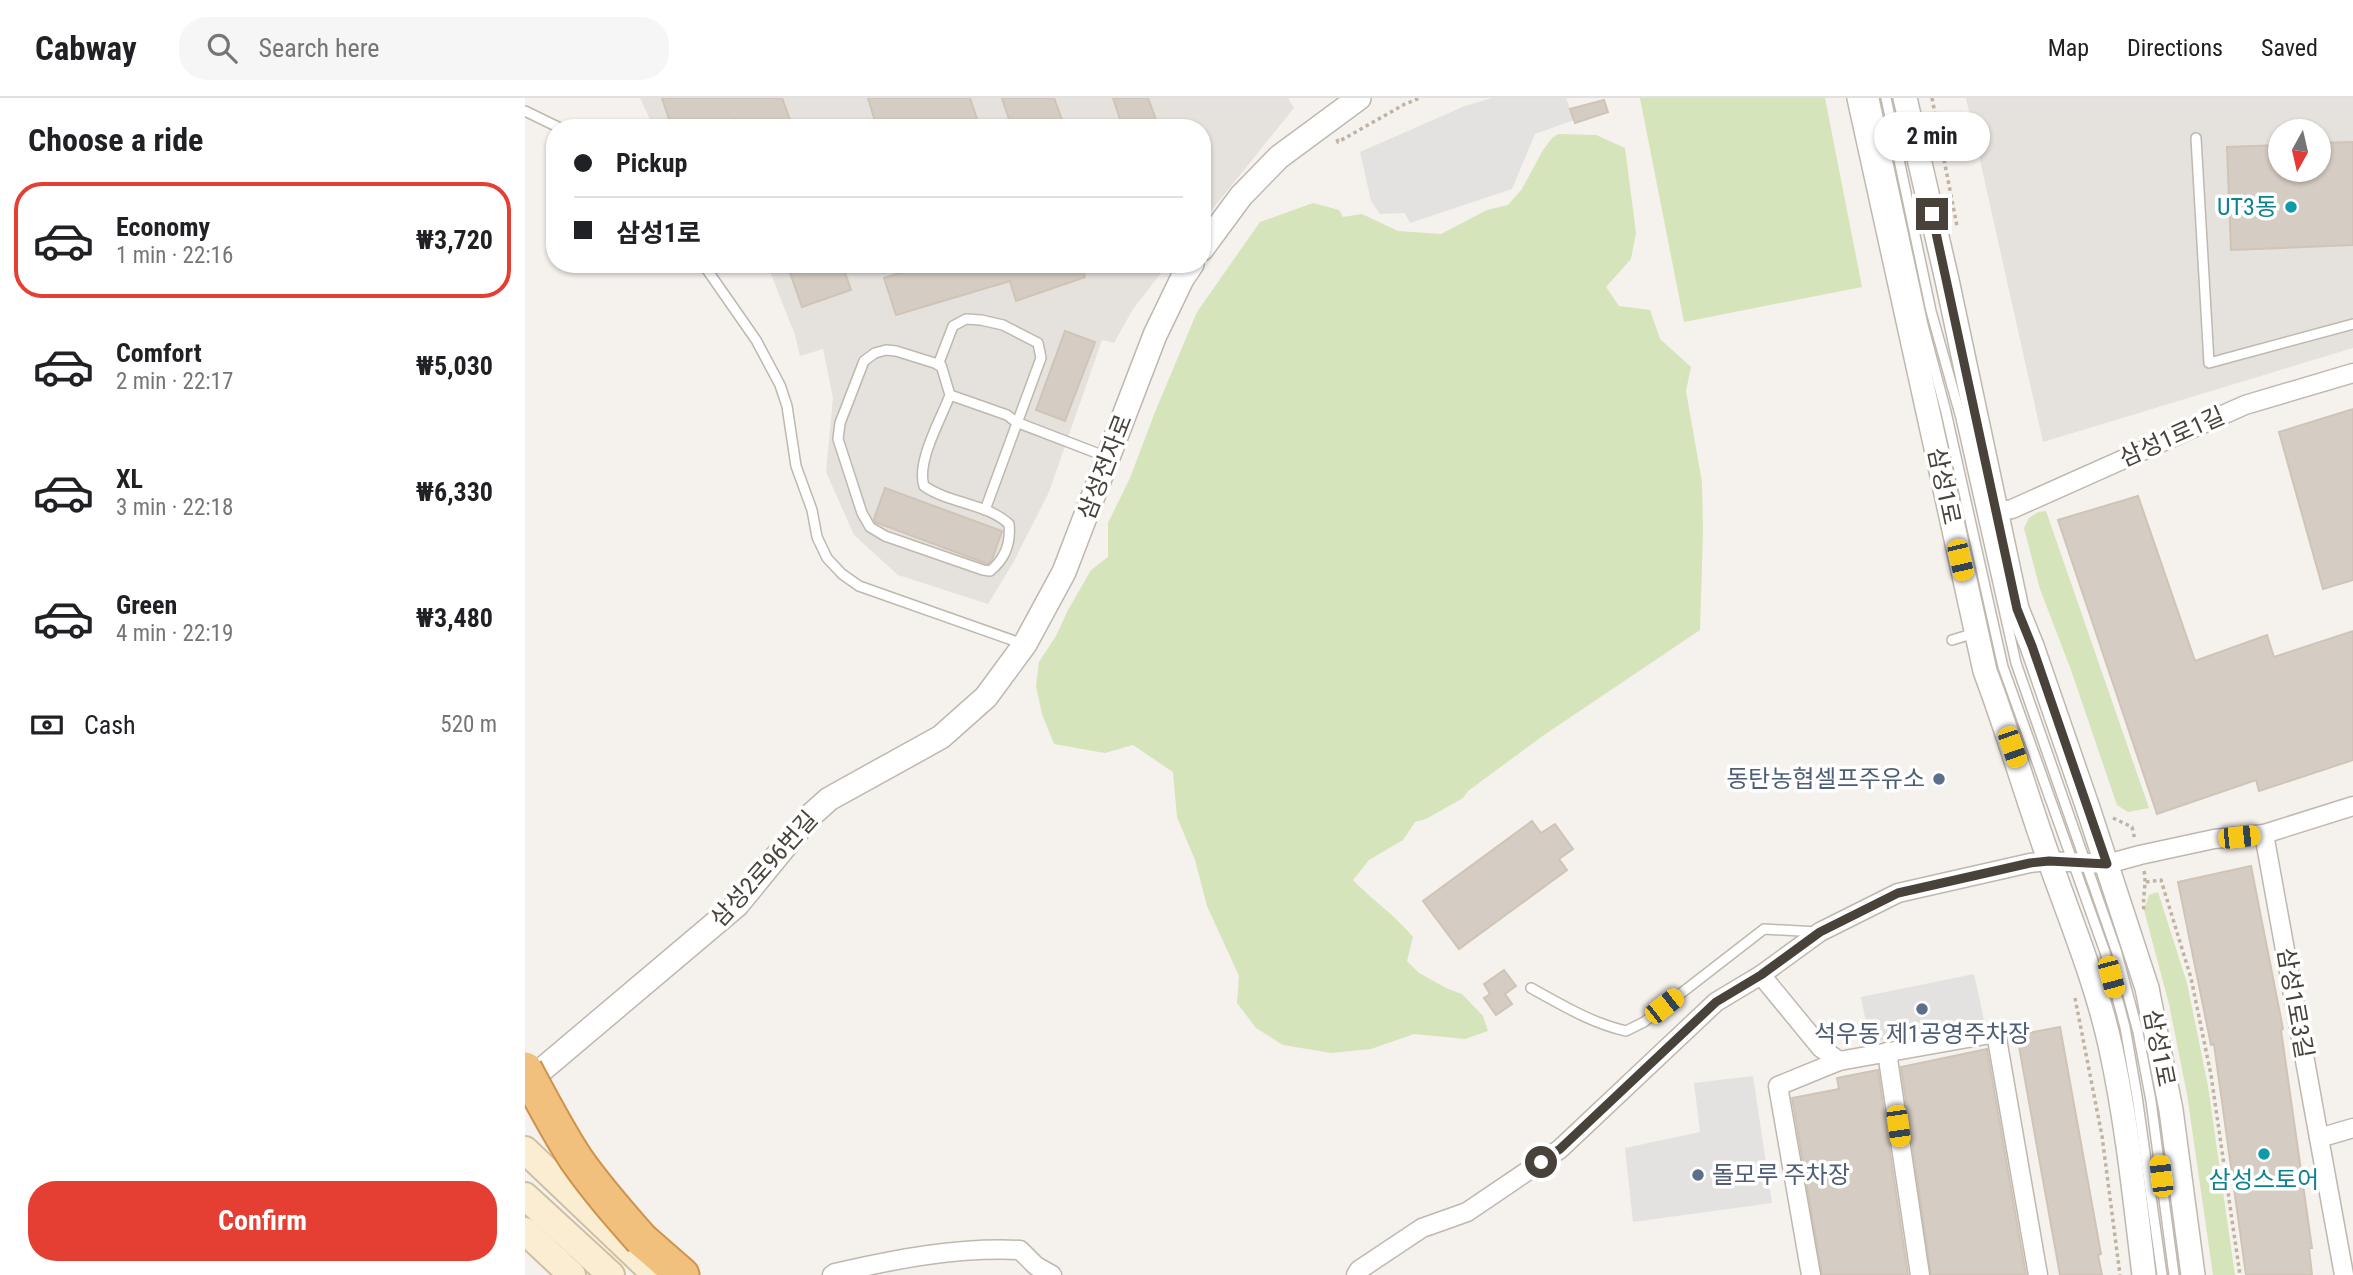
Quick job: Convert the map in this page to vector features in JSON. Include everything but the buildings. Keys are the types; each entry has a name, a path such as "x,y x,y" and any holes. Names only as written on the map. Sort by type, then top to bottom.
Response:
{"highway":[{"path":"525,1069 576,1159 608,1202 642,1240 682,1275"}],"main road":[{"path":"525,1150 656,1275"},
{"path":"525,1196 611,1275"},
{"path":"525,1231 564,1268"},
{"path":"525,1244 564,1268"}],"street":[{"name":"삼성1로","path":"1859,98 1985,671 2049,861 2080,942 2111,1050 2144,1275"},
{"name":"삼성1로","path":"1905,98 2017,609 2032,646 2089,863 2147,988 2171,1110 2193,1275"},
{"path":"1211,237 1241,196 1279,157 1356,99"},
{"name":"삼성전자로","path":"1008,666 1025,644 1064,572 1155,335 1186,273"},
{"name":"삼성1로1길","path":"1996,512 2013,509 2245,405 2353,373"},
{"name":"삼성2로96번길","path":"525,1084 727,914 809,817 829,799 941,737 986,697 1008,666"},
{"path":"1356,1275 1359,1270 1422,1228 1467,1212 1560,1149 1716,1002 1761,975 1820,932 1898,893 2030,863 2089,863 2214,839 2265,834 2353,806"},
{"name":"삼성1로3길","path":"2265,834 2344,1275"},
{"path":"1761,975 1821,1048 1839,1061"},
{"path":"1811,1275 1778,1086 1839,1061 1996,1033 2038,1275"},
{"path":"1887,1052 1920,1275"},
{"path":"2319,1138 2353,1128"},
{"path":"832,1275 899,1259 983,1248 1020,1250 1036,1266 1052,1275"}],"lane":[{"path":"1874,98 1923,326 1947,412 2003,667 2089,863 2105,952 2125,1027 2162,1275"},
{"path":"1886,98 1931,311 1961,418 2016,663 2089,863 2139,1032 2174,1275"},
{"path":"525,111 546,121"},
{"path":"2196,138 2209,363 2353,324"},
{"path":"709,273 756,340 780,385 787,406 796,466 812,510 817,537 827,558 842,574 859,586 1025,644"},
{"path":"938,365 953,326 966,319 1003,325 1038,343 1041,358 985,510"},
{"path":"886,350 938,365 941,365 950,395 925,459 921,476 923,486 934,493 999,515 1009,524 1007,550 990,571 885,536 870,527 862,513 838,439 839,423 864,361 875,353 886,350"},
{"path":"950,395 1109,457"},
{"path":"1952,640 1976,633"},
{"path":"1531,988 1583,1017 1603,1026 1626,1031 1644,1022 1764,929 1820,932"}],"path":[{"path":"1402,98 1405,104"},
{"path":"1338,142 1420,98"},
{"path":"2146,882 2161,880 2191,978 2211,1075 2240,1275"},
{"path":"2073,991 2082,1024 2102,1136 2120,1275"}],"shaded area":[{"path":"640,98 1288,98 1294,108 1211,211 1211,119 650,119"},
{"path":"1492,98 1566,98 1574,120 1535,134 1512,189 1410,223 1405,213 1380,214 1371,201 1360,152 1465,106"},
{"path":"1966,98 2353,98 2353,348 2043,442"},
{"path":"771,273 1161,273 1133,309 1114,343 1102,340 1049,492 1013,563 988,604 898,575 854,535 826,472 833,398 823,349 800,356 795,335"},
{"name":"석우동 제1공영주차장","path":"1974,974 1984,1020 1870,1043 1861,997"},
{"name":"돌모루 주차장","path":"1753,1076 1772,1203 1633,1222 1625,1148 1700,1132 1694,1083"}],"green space":[{"path":"1640,98 1825,98 1862,287 1684,322"},
{"path":"1558,134 1596,135 1625,148 1636,233 1631,259 1606,287 1619,306 1650,310 1660,339 1691,367 1686,391 1702,482 1700,630 1544,735 1468,791 1463,798 1426,819 1415,822 1403,840 1369,860 1353,880 1413,937 1407,961 1419,973 1462,994 1483,1016 1488,1031 1465,1039 1414,1034 1371,1049 1331,1053 1283,1045 1256,1028 1237,1003 1239,976 1207,906 1195,860 1177,817 1173,772 1133,745 1105,753 1054,744 1042,714 1036,686 1039,662 1091,570 1108,557 1108,523 1130,478 1197,312 1260,222 1313,203 1339,210 1343,217 1362,214 1398,231 1441,234 1487,210 1508,205 1522,189 1543,150"},
{"path":"2046,511 2149,808 2128,812 2117,805 2040,589 2024,528 2029,518 2038,512"},
{"path":"2158,892 2187,983 2208,1086 2235,1275 2213,1275 2187,1094 2169,1004 2144,910 2149,895"}],"place":[{"name":"UT3동","path":"2291,207"},
{"name":"동탄농협셀프주유소","path":"1939,779"},
{"name":"석우동 제1공영주차장","path":"1922,1009"},
{"name":"삼성스토어","path":"2264,1154"},
{"name":"돌모루 주차장","path":"1698,1175"}],"route":[{"path":"1541,1162 1560,1149 1716,1002 1761,975 1820,932 1898,893 2030,863 2049,861 2107,864 2017,609 1932,214"}]}
